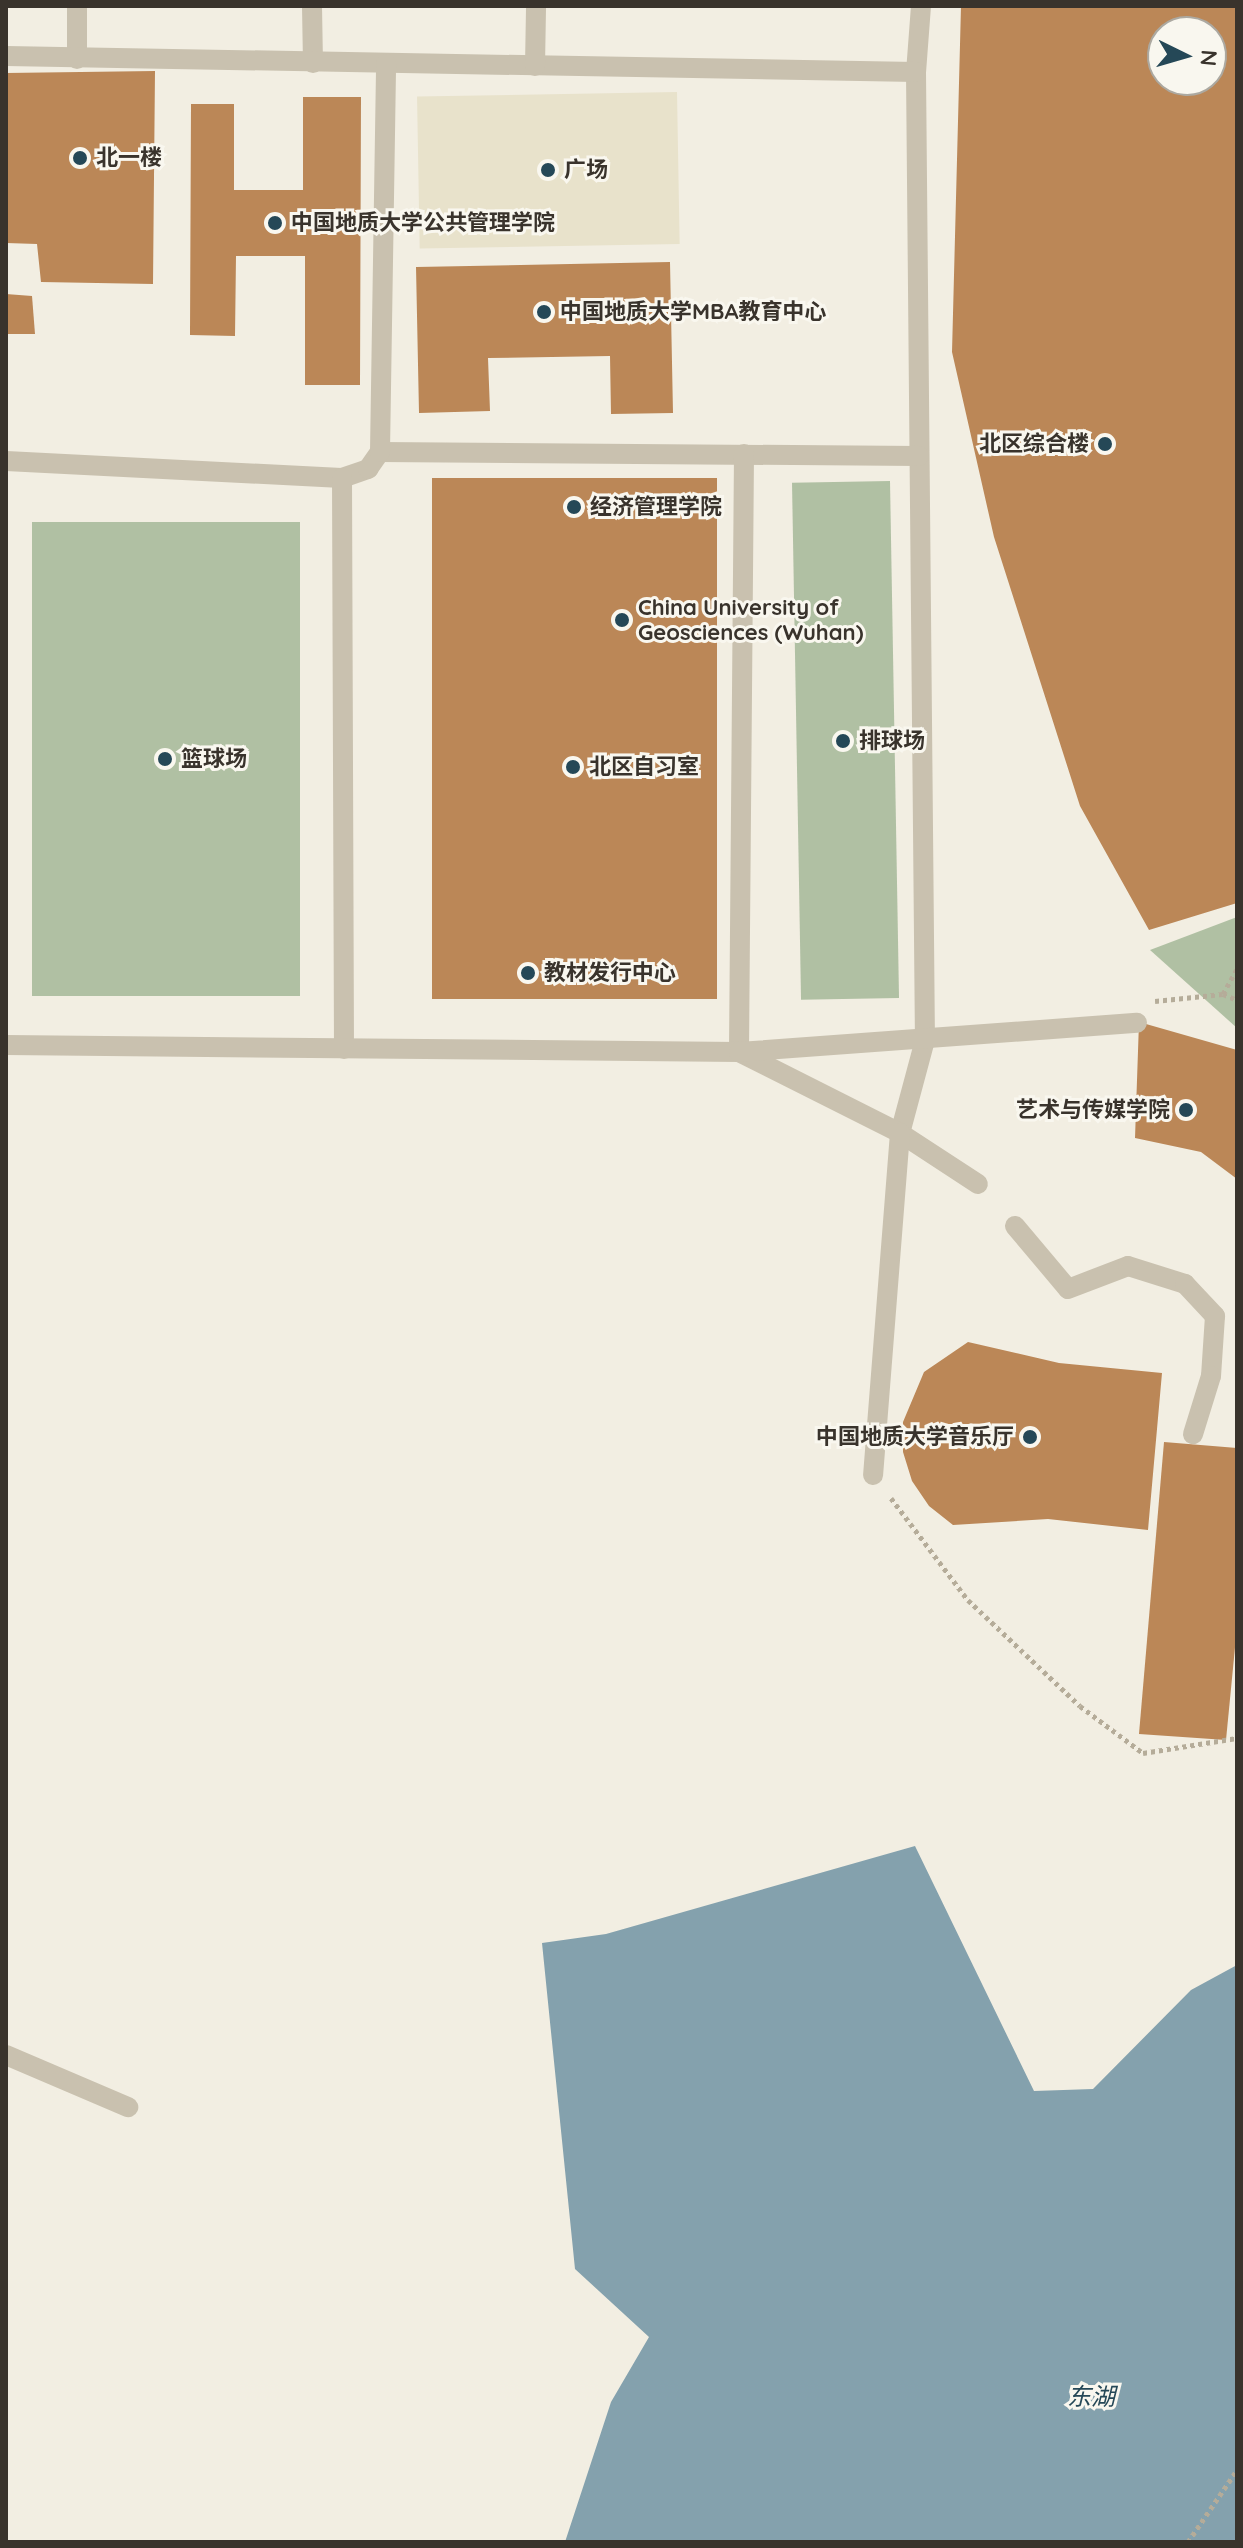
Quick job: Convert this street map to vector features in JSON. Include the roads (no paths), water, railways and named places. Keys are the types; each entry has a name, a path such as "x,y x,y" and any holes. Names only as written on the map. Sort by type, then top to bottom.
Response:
{"street":[{"path":"77,6 77,59"},
{"path":"312,6 313,63"},
{"path":"535,66 536,6"},
{"path":"873,1475 900,1133 925,1040 916,72 921,6"},
{"path":"6,56 916,72"},
{"path":"6,461 342,478 368,469 380,452 386,64"},
{"path":"380,452 919,456"},
{"path":"739,1052 744,454"},
{"path":"342,478 344,1049"},
{"path":"6,1045 739,1052 1137,1023"},
{"path":"739,1052 900,1133 978,1184"},
{"path":"1015,1226 1068,1289 1128,1266 1185,1284 1215,1316 1211,1376 1193,1434"},
{"path":"6,2055 128,2107"}],"water":[{"name":"东湖","path":"915,1846 1034,2091 1093,2089 1191,1990 1237,1965 1237,2542 565,2542 611,2402 649,2337 575,2269 542,1943 606,1934"}],"place":[{"name":"北一楼","path":"80,158"},
{"name":"广场","path":"548,170"},
{"name":"中国地质大学公共管理学院","path":"275,223"},
{"name":"中国地质大学MBA教育中心","path":"544,312"},
{"name":"北区综合楼","path":"1105,444"},
{"name":"经济管理学院","path":"574,507"},
{"name":"China University of Geosciences (Wuhan)","path":"622,620"},
{"name":"排球场","path":"843,741"},
{"name":"篮球场","path":"165,759"},
{"name":"北区自习室","path":"573,767"},
{"name":"教材发行中心","path":"528,973"},
{"name":"艺术与传媒学院","path":"1186,1110"},
{"name":"中国地质大学音乐厅","path":"1030,1437"}]}
